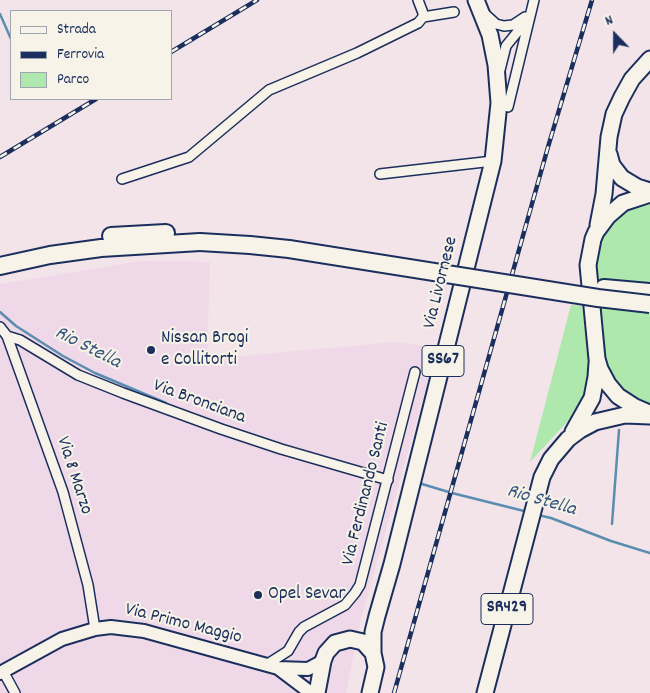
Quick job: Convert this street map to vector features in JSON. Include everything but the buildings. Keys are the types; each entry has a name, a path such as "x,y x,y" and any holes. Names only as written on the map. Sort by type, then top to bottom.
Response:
{"highway":[{"path":"0,255 90,238 140,233 199,237 289,249 598,298 650,304"},
{"path":"0,266 50,255 102,248 199,237 258,234 596,287 650,292"}],"main road":[{"name":"SS67","path":"476,1 494,50 502,100"},
{"path":"650,59 632,79 612,122 604,194 596,232 590,249 588,265 597,359 603,376 615,392 630,404 650,415"},
{"name":"Via Livornese","path":"370,693 376,667 373,653 373,632 493,161 502,100"},
{"path":"608,150 612,165 622,178 636,187 650,192"},
{"path":"596,232 616,207 650,192"},
{"name":"SR429","path":"485,693 542,477 556,452 568,439 592,398 597,359"},
{"name":"SR429","path":"568,439 586,426 603,419 625,415 650,415"},
{"name":"Via Livornese","path":"317,693 326,653 335,643 350,639 364,631 377,616"},
{"name":"Via Primo Maggio","path":"2,672 62,638 95,629 122,628 144,631 272,667 308,669 323,661"},
{"path":"350,639 363,642 373,653"},
{"name":"Via Primo Maggio","path":"272,667 311,693"}],"street":[{"path":"418,0 423,10 423,17"},
{"name":"Via Livornese","path":"502,100 534,0"},
{"name":"SS67","path":"476,1 484,14 500,26 513,25 524,19 531,12"},
{"path":"122,179 189,157 268,90 357,53 414,25 423,17 454,12"},
{"name":"Via Livornese","path":"502,100 503,56 506,46 531,12"},
{"path":"380,174 493,161"},
{"path":"0,327 7,336"},
{"name":"Via Bronciana","path":"7,336 20,340 78,375 123,393 230,432 388,480"},
{"name":"Via 8 Marzo","path":"7,336 63,492 88,585 95,629"},
{"name":"Via Ferdinando Santi","path":"288,651 304,627 345,605 356,593 362,578 415,372"},
{"path":"272,667 288,651 294,669"},
{"path":"2,672 15,693"}],"shaded area":[{"path":"142,261 210,262 207,359 396,342 437,348 359,627 346,693 0,693 0,284"}],"green space":[{"path":"650,203 650,407 633,401 614,381 604,360 596,253 600,237 608,227 626,212 635,207"},
{"path":"571,305 582,306 590,372 587,388 568,421 530,462"}],"waterway":[{"path":"0,14 10,37"},
{"name":"Rio Stella","path":"0,312 16,326 63,356 95,373 166,403"},
{"path":"612,524 619,430"},
{"name":"Rio Stella","path":"422,484 528,512"},
{"name":"Rio Stella","path":"538,515 650,553"}],"railway":[{"path":"172,51 257,0"},
{"path":"394,693 548,147 592,0"},
{"path":"0,157 94,100"}],"place":[{"name":"Nissan Brogi e Collitorti","path":"151,350"},
{"name":"Opel Sevar","path":"258,595"}]}
